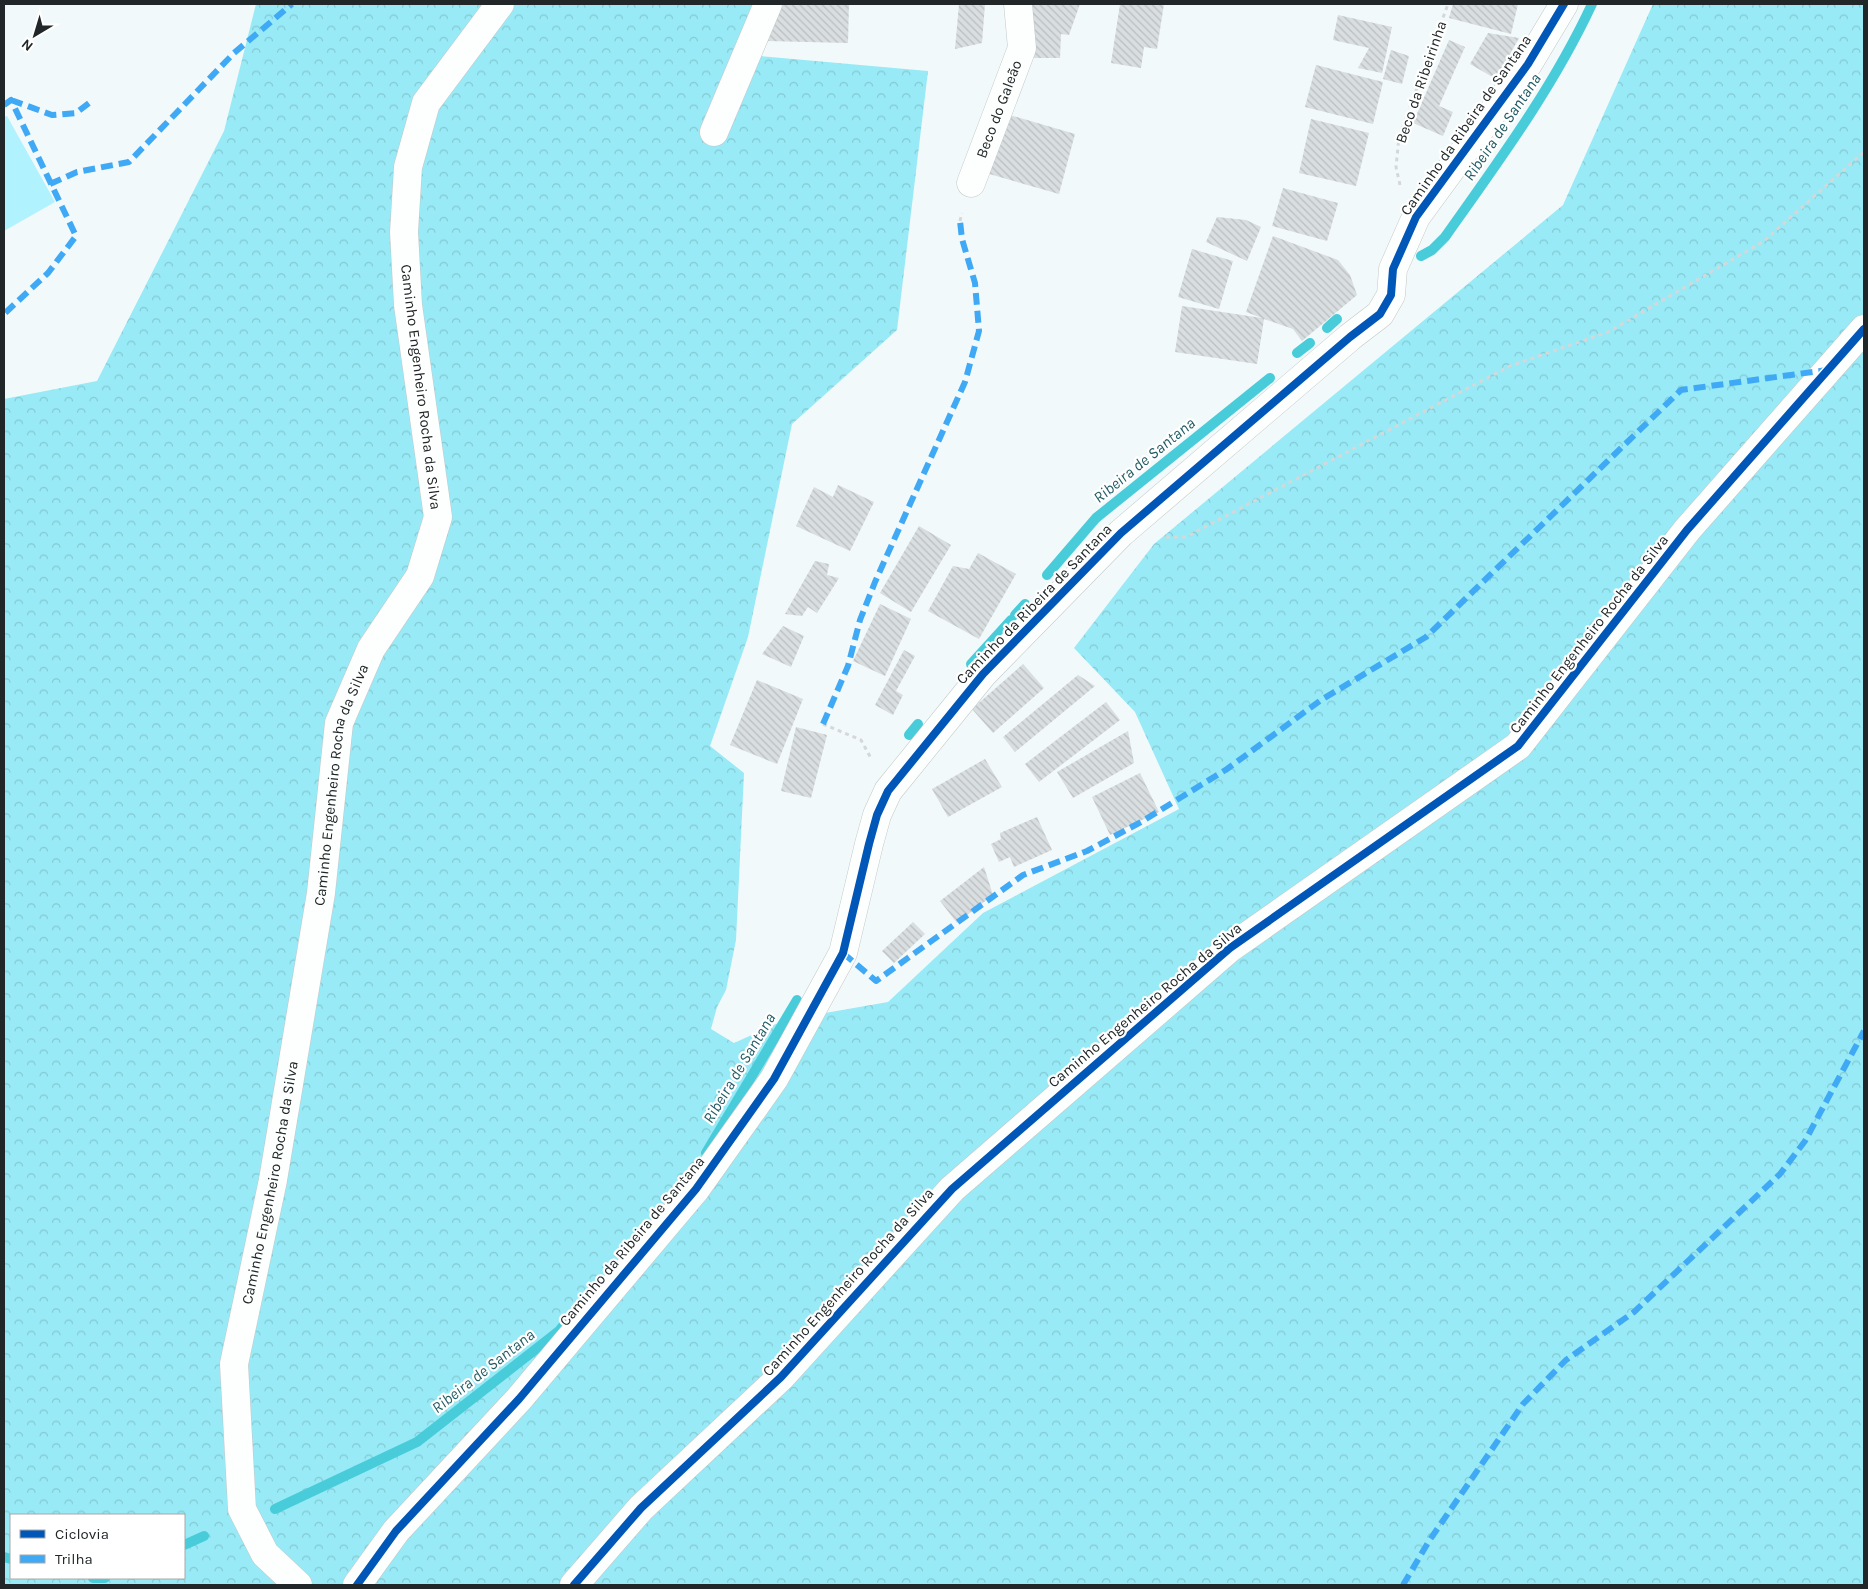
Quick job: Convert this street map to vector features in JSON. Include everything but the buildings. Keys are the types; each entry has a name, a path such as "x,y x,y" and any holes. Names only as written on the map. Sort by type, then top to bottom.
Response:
{"street":[{"name":"Caminho Engenheiro Rocha da Silva","path":"298,1585 265,1554 242,1509 234,1364 272,1180 321,893 339,723 371,649 420,576 438,516 408,305 404,232 408,167 426,103 500,4"},
{"path":"714,132 768,4"},
{"name":"Beco do Galeão","path":"971,183 1022,48 1018,4"},
{"name":"Caminho da Ribeira de Santana","path":"357,1585 396,1531 519,1399 696,1190 774,1079 844,953 869,844 877,816 888,791 983,674 1121,533 1350,336 1380,314 1390,295 1393,268 1416,217 1528,64 1564,4"},
{"name":"Caminho Engenheiro Rocha da Silva","path":"574,1585 641,1508 781,1377 952,1189 1230,948 1518,746 1688,530 1864,329"}],"path":[{"path":"1164,537 1186,537 1510,366 1608,332 1764,241 1864,152"},
{"path":"823,724 861,740 888,791"}],"shaded area":[{"path":"7,116 55,202 4,231 4,117"}],"green space":[{"path":"256,4 753,4 760,56 928,71 897,330 792,424 748,637 710,746 744,773 736,940 726,990 717,1007 711,1029 734,1043 785,1020 888,1002 983,913 1179,809 1135,712 1074,648 1154,544 1563,205 1653,4 1864,4 1864,1585 4,1585 4,399 97,381 224,131"}],"waterway":[{"name":"Ribeira de Santana","path":"1421,256 1432,250 1445,237 1505,152 1560,65 1592,4"},
{"name":"Ribeira de Santana","path":"1327,328 1337,319"},
{"name":"Ribeira de Santana","path":"1297,353 1310,343"},
{"name":"Ribeira de Santana","path":"1047,575 1096,518 1270,378"},
{"name":"Ribeira de Santana","path":"1015,615 1025,604"},
{"name":"Ribeira de Santana","path":"971,664 1011,620"},
{"name":"Ribeira de Santana","path":"909,735 918,724"},
{"name":"Ribeira de Santana","path":"706,1153 797,1000"},
{"name":"Ribeira de Santana","path":"275,1509 417,1442 559,1331 566,1322"},
{"name":"Ribeira de Santana","path":"185,1545 204,1536"},
{"name":"Ribeira de Santana","path":"4,1557 10,1559"}],"marked path":[{"path":"50,184 77,172 129,162 234,53 292,4"},
{"path":"11,100 52,115 76,113 89,103"},
{"path":"4,105 11,100 76,236 48,273 4,314"},
{"path":"823,724 848,666 860,620 875,582 965,382 979,331 975,283 962,239 960,221"},
{"path":"843,953 876,981 1023,875 1087,851 1141,822 1227,769 1321,700 1426,637 1681,390 1827,370"},
{"path":"1403,1585 1429,1541 1523,1404 1566,1360 1634,1312 1780,1174 1805,1141 1864,1031"}],"cycle path":[{"path":"357,1585 396,1531 519,1399 696,1189 774,1079 843,953 877,815 888,791 983,674 1121,533 1350,337 1380,314 1391,295 1393,269 1416,217 1528,64 1564,4"},
{"path":"574,1585 641,1508 781,1377 952,1189 1230,948 1518,746 1687,530 1864,329"}]}
